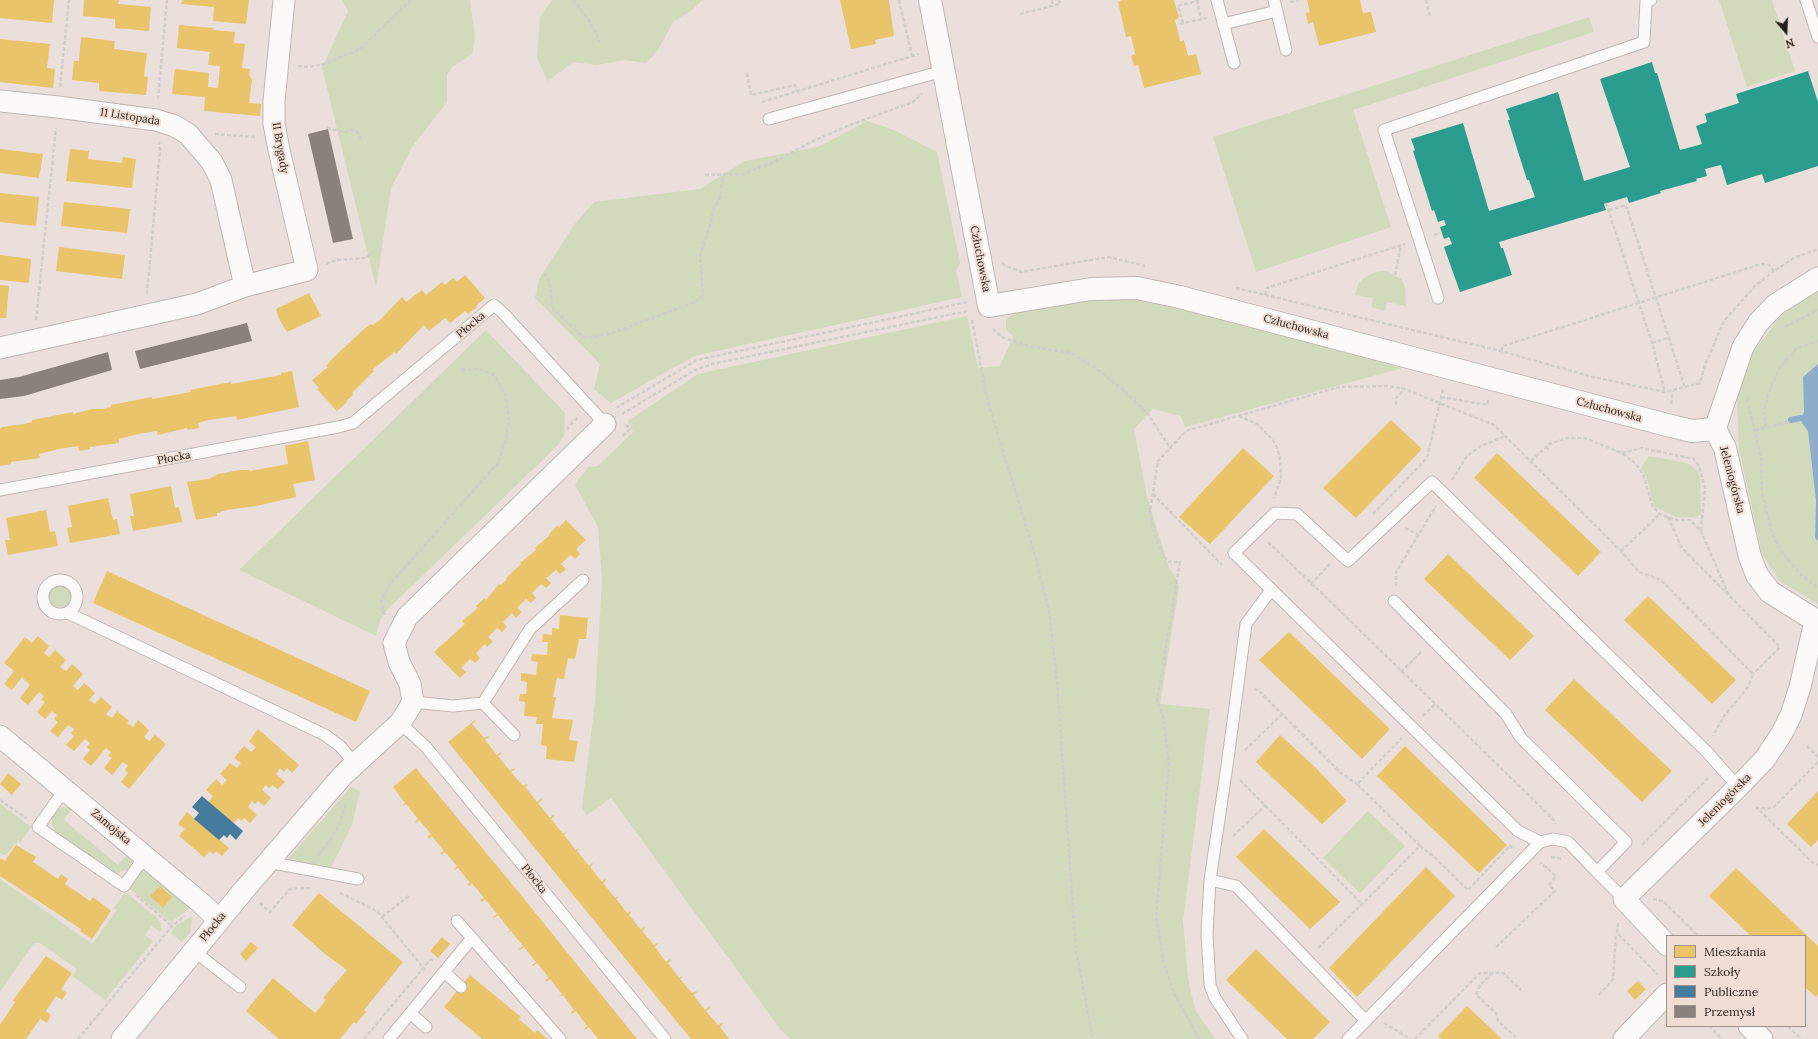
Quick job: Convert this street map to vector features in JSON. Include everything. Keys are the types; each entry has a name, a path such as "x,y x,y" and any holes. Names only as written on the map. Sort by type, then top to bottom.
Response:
{"street":[{"name":"II Brygady","path":"284,0 274,124 278,150 307,270"},
{"name":"Człuchowska","path":"930,0 990,306 1091,289 1137,288 1180,297 1667,425 1692,431 1715,429"},
{"name":"11 Listopada","path":"0,101 156,120 175,126 188,134 212,162 221,180 245,286"},
{"path":"0,348 197,304 245,286 307,270"},
{"path":"1715,429 1743,347 1758,323 1775,305 1818,278"},
{"path":"412,702 410,684 399,662 394,643 407,617 615,418"},
{"name":"Jeleniogórska","path":"1624,899 1765,759 1782,733 1791,715 1800,687 1816,622 1770,592 1757,575 1750,557 1725,448 1715,429"},
{"name":"Płocka","path":"122,1039 268,862 355,764 400,723 412,702"},
{"name":"Zamojska","path":"1,738 202,903 219,920"},
{"path":"1624,899 1666,943"},
{"path":"1624,1039 1664,986"},
{"path":"1750,1027 1762,1039"}],"lane":[{"path":"1217,0 1234,63"},
{"path":"1438,298 1418,240 1384,130 1644,42 1646,1 1650,0"},
{"path":"1806,0 1818,37"},
{"path":"1222,19 1275,5 1286,50"},
{"path":"769,119 943,71"},
{"name":"Płocka","path":"0,490 353,423 494,305 615,418"},
{"path":"1540,842 1518,831 1234,553 1275,514 1297,514 1348,561 1432,482 1707,752 1738,787"},
{"path":"483,703 530,629 583,580"},
{"path":"1242,1039 1214,998 1210,985 1207,933 1210,880 1246,624 1271,590"},
{"path":"1394,601 1506,714 1521,738 1626,842 1597,872"},
{"path":"68,613 324,735 340,746 355,764"},
{"path":"412,702 453,706 483,703"},
{"path":"483,703 514,735"},
{"name":"Płocka","path":"400,723 426,747 665,1039"},
{"path":"65,789 38,827 124,886 145,856"},
{"path":"1348,1039 1540,842 1553,839 1568,842 1624,899"},
{"path":"268,862 358,879"},
{"path":"1210,880 1236,886 1307,960 1369,1018"},
{"path":"457,921 560,1039"},
{"path":"389,1039 472,938"},
{"path":"194,951 240,987"},
{"path":"444,972 461,986"},
{"path":"410,1013 426,1027"}],"path":[{"path":"34,340 69,0"},
{"path":"144,315 160,150 156,120 167,0"},
{"path":"278,63 309,67 324,64 360,49 410,0"},
{"path":"573,0 592,26 599,42"},
{"path":"900,0 912,56"},
{"path":"1052,0 1053,5"},
{"path":"1020,14 1060,4 1059,0"},
{"path":"1426,0 1430,16"},
{"path":"1201,19 1197,1 1178,6 1181,23 1201,19 1222,19"},
{"path":"762,102 925,53"},
{"path":"747,73 751,95 795,85 796,91"},
{"path":"706,175 744,174 774,162 813,141 850,124 913,102 924,93"},
{"path":"327,128 345,132 354,130 358,133 363,142"},
{"path":"226,135 258,137"},
{"path":"544,273 549,281 552,309 583,337 595,337 612,333 695,302 703,295 700,256 713,212 720,197 723,175"},
{"path":"1606,203 1652,343 1665,392"},
{"path":"1609,210 1626,205 1685,388"},
{"path":"1265,295 1267,288 1278,284 1440,233"},
{"path":"1395,275 1401,245"},
{"path":"1228,286 1501,351 1593,377 1665,392 1700,383 1705,365 1724,321 1756,285 1774,271 1794,258 1818,249"},
{"path":"307,270 337,260 366,258 372,252"},
{"path":"1001,257 1003,265 1021,272 1108,257 1146,266"},
{"path":"1501,351 1503,346 1758,265 1770,265 1774,271"},
{"path":"967,295 987,399 1035,555 1049,611 1057,683 1076,952 1093,1039"},
{"path":"615,418 697,360 969,302"},
{"path":"615,418 695,370 712,364 970,310"},
{"path":"1782,328 1818,310"},
{"path":"993,330 1002,337 1028,346 1070,354 1097,369 1148,414 1170,448"},
{"path":"1652,343 1668,338"},
{"path":"1766,427 1764,413 1765,406 1768,394 1780,367 1796,349 1818,341"},
{"path":"385,615 381,601 390,584 498,463 505,443 509,420 505,394 498,381 494,375 477,369 460,370"},
{"path":"1199,1039 1174,993 1164,964 1156,917 1169,763 1163,716 1157,701 1180,562 1169,562 1159,547 1155,537 1150,511 1158,461 1186,431 1339,387 1389,386 1405,389 1440,401 1494,424 1621,551 1640,572 1661,580 1753,674"},
{"path":"1396,405 1396,398 1405,389"},
{"path":"1427,458 1442,394"},
{"path":"1746,395 1761,458 1762,493 1772,533 1780,549 1799,573 1818,588"},
{"path":"1238,416 1248,419 1265,431 1272,439 1278,453 1281,468 1280,478 1274,498 1269,503"},
{"path":"615,418 630,429 620,439"},
{"path":"1755,430 1788,422"},
{"path":"1531,461 1549,444 1567,438 1584,438 1622,453 1636,464 1643,474 1653,507 1660,514 1677,520 1690,520 1701,531 1729,596"},
{"path":"1546,447 1550,451"},
{"path":"1622,453 1642,448 1694,459 1701,471 1705,488 1701,531"},
{"path":"1152,494 1222,566"},
{"path":"1621,551 1660,514"},
{"path":"1668,517 1682,548 1780,647 1753,674 1748,687 1724,716 1715,736"},
{"path":"1256,531 1332,603 1552,818"},
{"path":"1396,587 1396,572 1416,540"},
{"path":"1215,559 1220,554"},
{"path":"1311,584 1333,561"},
{"path":"1401,672 1415,658"},
{"path":"1238,684 1258,690 1341,773 1357,784 1420,846 1433,856 1468,890 1510,846"},
{"path":"1357,784 1435,704"},
{"path":"1282,714 1227,766 1362,904"},
{"path":"1807,746 1818,757"},
{"path":"1818,762 1773,808 1756,808 1812,862 1818,865"},
{"path":"1639,848 1705,781"},
{"path":"0,800 38,827"},
{"path":"270,912 290,889 316,887 313,870 319,854 325,849 337,830 347,801"},
{"path":"1214,855 1266,805"},
{"path":"1307,960 1420,846"},
{"path":"1546,857 1565,860"},
{"path":"1536,864 1542,858"},
{"path":"1496,946 1555,890 1548,885 1556,876 1539,861"},
{"path":"124,886 172,926"},
{"path":"333,890 377,911 435,984"},
{"path":"382,917 410,895"},
{"path":"78,1039 172,926 202,903"},
{"path":"1599,996 1613,979 1618,920"},
{"path":"1616,933 1664,986"},
{"path":"1417,1038 1480,973 1503,973 1521,990"},
{"path":"1494,973 1480,985 1476,995 1496,1013 1498,1021 1518,1039"},
{"path":"1369,1018 1411,1039"},
{"path":"1710,1027 1722,1039"},
{"path":"1789,1027 1801,1039"}],"green space":[{"path":"342,0 470,0 475,37 472,54 452,67 447,75 447,102 412,147 391,188 376,287 322,68 348,11"},
{"path":"552,0 702,0 691,11 673,22 658,50 646,63 624,60 597,65 574,62 547,81 537,57 540,17"},
{"path":"1719,0 1772,0 1795,71 1747,87"},
{"path":"1589,17 1594,32 1353,110 1391,227 1256,272 1213,137"},
{"path":"867,121 894,130 937,152 960,263 956,271 962,297 694,356 611,403 594,389 600,364 535,298 539,279 574,225 594,202 700,189 745,161 818,147"},
{"path":"1386,271 1401,279 1405,287 1406,306 1387,302 1385,311 1371,307 1373,298 1355,295 1358,284 1365,277 1376,272"},
{"path":"1818,290 1818,364 1803,377 1804,412 1802,423 1808,431 1816,501 1815,538 1818,541 1818,604 1780,581 1762,554 1739,449 1737,400 1744,375 1754,351 1779,318 1804,298"},
{"path":"1104,299 1128,299 1182,309 1406,367 1185,427 1181,416 1153,409 1134,429 1147,497 1169,568 1175,576 1179,587 1160,704 1210,709 1183,921 1188,978 1195,1010 1215,1039 791,1039 781,1030 611,798 587,815 582,808 595,701 602,580 598,527 575,485 588,467 598,466 633,432 628,421 698,374 967,316 978,368 1000,366 1013,337 1006,329 1006,319 1019,311"},
{"path":"486,330 565,413 564,436 558,445 385,612 380,621 376,636 239,570"},
{"path":"1649,456 1687,463 1697,470 1700,477 1701,515 1693,517 1676,517 1655,507 1645,473 1641,468"},
{"path":"60,585 68,588 71,596 68,604 60,607 52,604 49,596 52,588"},
{"path":"351,787 360,791 352,825 331,868 288,859"},
{"path":"0,804 31,827 20,843 18,841 7,854 3,855 0,853"},
{"path":"62,807 72,808 64,820 118,865 127,855 131,857 132,862 128,869 115,874 56,832 52,825 52,819 55,812"},
{"path":"1368,811 1405,846 1360,893 1323,858"},
{"path":"140,871 147,871 186,902 190,908 171,922 128,887"},
{"path":"0,879 92,944 117,910 114,908 125,892 156,917 160,922 162,930 160,932 152,926 145,935 153,941 105,1000 73,976 77,969 40,943 34,943 0,992"},
{"path":"192,916 190,933 182,942 171,933 177,925"}],"water":[{"path":"1818,364 1818,541 1815,538 1816,501 1808,431 1802,423 1801,418 1804,412 1803,377"}],"building: Mieszkania":[{"path":"0,0 54,0 52,23 0,18"},
{"path":"84,0 119,0 118,4 151,7 149,31 115,28 115,19 83,16"},
{"path":"182,0 249,0 246,24 213,21 214,7 181,4"},
{"path":"840,0 889,0 894,36 875,40 876,44 851,49"},
{"path":"1122,0 1174,0 1179,18 1175,20 1180,41 1184,40 1188,56 1196,54 1201,74 1144,88 1138,65 1134,66 1131,56 1135,54 1131,36 1126,37 1118,2"},
{"path":"1307,0 1360,0 1363,13 1371,12 1376,32 1319,46 1313,22 1308,24 1306,13 1310,12"},
{"path":"179,25 214,28 213,30 235,32 234,43 245,44 242,68 250,69 249,74 252,80 249,103 261,104 260,116 204,111 205,97 172,94 175,69 209,73 208,87 218,88 220,66 208,65 210,52 177,48"},
{"path":"81,37 115,41 114,49 147,53 144,76 148,77 146,95 99,91 99,83 72,80 74,61 79,61"},
{"path":"0,39 50,44 47,68 55,69 53,88 0,82"},
{"path":"0,149 43,154 39,178 0,173"},
{"path":"70,149 89,151 88,159 122,163 123,157 136,159 132,188 66,181"},
{"path":"0,193 39,197 36,226 0,222"},
{"path":"64,202 130,209 127,233 61,226"},
{"path":"59,247 125,255 122,279 56,271"},
{"path":"0,255 31,259 29,283 0,280"},
{"path":"465,275 485,298 468,314 465,311 450,323 445,318 429,331 424,325 396,354 395,352 372,370 374,371 352,393 353,395 346,401 347,402 337,411 317,389 319,388 312,380 328,367 326,366 333,358 364,329 380,320 402,297 406,302 422,290 426,295 442,282 445,285 453,278 457,282"},
{"path":"0,285 9,286 6,318 0,318"},
{"path":"309,293 321,316 287,332 279,319 276,309"},
{"path":"292,371 299,407 237,420 236,416 208,420 198,423 199,428 187,430 187,428 158,435 157,431 138,434 119,439 119,443 90,447 90,449 79,451 78,446 59,449 39,454 40,458 11,462 11,464 0,466 0,429 2,427 24,424 32,422 32,420 73,412 73,414 92,409 103,409 111,407 111,405 152,397 152,399 191,392 190,390 231,382 231,384 281,375 281,373"},
{"path":"1391,420 1422,449 1356,518 1323,488"},
{"path":"308,441 315,480 293,484 296,497 256,506 227,510 217,513 217,516 196,520 187,482 209,479 218,474 240,470 250,471 288,464 285,446"},
{"path":"1243,448 1274,476 1210,544 1179,517"},
{"path":"1497,453 1601,552 1578,576 1474,478"},
{"path":"171,486 175,508 179,507 182,522 133,531 130,516 134,516 130,494"},
{"path":"108,498 113,520 117,519 120,534 70,543 67,528 72,527 68,506"},
{"path":"46,510 50,532 55,531 58,546 8,555 5,540 10,540 6,518"},
{"path":"566,520 586,540 576,549 580,554 575,559 570,555 561,564 566,569 560,574 556,570 546,578 551,583 546,588 541,584 532,593 536,598 531,603 526,599 517,608 522,612 516,618 512,613 503,622 507,627 502,632 497,628 488,637 493,641 487,647 485,644 476,653 480,658 475,663 470,659 461,668 466,672 460,678 434,652 465,624 462,621 478,608 476,606 485,598 486,600 499,584 501,585 507,579 506,578 521,564 520,563 536,550 535,548 550,535 549,534 558,525 559,527"},
{"path":"1448,554 1534,636 1510,660 1424,579"},
{"path":"107,571 370,691 356,722 93,603"},
{"path":"1648,596 1736,680 1712,704 1624,620"},
{"path":"560,615 588,618 586,639 579,639 575,659 568,658 564,679 557,678 553,697 556,697 552,718 573,720 569,740 578,741 574,762 546,759 547,746 541,745 543,724 536,724 537,717 524,716 525,702 519,701 520,694 526,694 527,682 521,681 521,673 536,675 538,662 531,661 532,654 547,655 548,642 542,642 543,634 552,635 552,628 559,629"},
{"path":"1289,632 1390,729 1362,759 1259,660"},
{"path":"38,636 49,646 44,653 49,657 55,650 66,660 60,667 66,671 72,664 83,674 73,686 78,690 84,683 95,693 89,700 95,704 101,697 112,707 106,714 112,718 117,711 129,721 127,723 133,727 138,720 149,730 144,737 149,741 155,735 166,744 129,789 121,782 128,773 125,770 128,766 123,762 112,775 104,768 112,758 108,756 111,752 106,748 91,766 83,759 90,750 87,747 90,743 85,739 74,751 66,745 74,736 71,733 74,729 68,725 58,737 50,731 58,722 54,719 57,715 52,711 45,719 37,712 45,702 41,700 44,696 39,692 28,705 20,698 30,685 22,677 12,690 4,684 14,671 4,663 25,637 32,643"},
{"path":"1574,679 1672,771 1642,802 1545,710"},
{"path":"475,720 476,721 472,724 484,738 489,737 485,740 497,755 501,752 502,753 498,756 510,771 514,768 515,769 511,772 523,786 528,785 525,787 537,802 541,799 542,800 538,803 550,818 553,815 555,816 551,819 563,834 567,831 564,835 576,850 580,848 577,851 589,866 592,863 593,864 590,867 602,882 605,879 606,880 603,883 615,898 619,896 616,899 627,913 632,911 629,915 641,930 644,927 645,928 642,931 654,945 657,943 658,944 655,947 666,962 670,959 671,960 668,963 679,978 684,975 680,979 692,993 697,992 693,995 705,1010 709,1007 710,1008 706,1011 718,1025 723,1024 720,1027 729,1039 691,1039 448,742"},
{"path":"258,729 299,765 292,773 287,768 284,772 280,768 276,774 285,782 278,789 272,785 269,788 266,785 262,790 271,798 264,806 258,801 255,804 252,801 248,807 257,815 250,823 244,818 241,821 238,818 233,824 208,802 213,796 206,790 216,779 222,785 227,780 220,774 230,763 237,768 241,763 234,758 244,746 251,752 256,747 249,741"},
{"path":"1280,735 1316,768 1347,801 1322,824 1256,762"},
{"path":"1405,746 1507,845 1479,873 1377,776"},
{"path":"416,768 637,1039 598,1039 589,1027 585,1030 584,1029 587,1026 576,1011 572,1014 571,1012 574,1010 563,995 558,997 562,994 550,979 546,982 545,980 549,978 537,963 533,966 532,965 536,962 524,947 520,950 519,949 523,946 511,931 507,933 510,930 498,915 494,918 493,917 497,914 485,899 482,902 480,900 484,898 472,883 469,886 467,885 470,883 458,868 454,870 457,866 445,852 442,855 440,853 444,851 432,836 429,839 427,837 431,834 419,820 416,823 415,822 418,819 406,804 402,806 405,803 393,787"},
{"path":"8,773 21,784 12,795 0,784"},
{"path":"1818,791 1818,840 1811,847 1787,824"},
{"path":"187,812 229,848 222,856 216,851 213,854 210,851 204,857 179,836 185,829 178,824"},
{"path":"1264,829 1340,902 1310,929 1236,857"},
{"path":"16,845 36,857 33,862 58,879 61,874 68,879 65,884 90,901 93,897 111,911 92,939 80,931 81,929 0,876 0,858 5,861"},
{"path":"1426,867 1455,896 1357,997 1329,968"},
{"path":"1736,868 1818,946 1818,994 1816,997 1806,988 1806,935 1750,935 1709,896"},
{"path":"160,886 172,897 163,908 150,896"},
{"path":"319,893 403,962 364,1010 366,1012 356,1024 354,1022 340,1039 279,1039 246,1011 273,978 315,1013 326,1000 323,998 347,970 325,954 292,925"},
{"path":"442,937 450,944 438,958 430,951"},
{"path":"251,942 258,948 246,961 240,954"},
{"path":"1256,949 1330,1022 1313,1039 1287,1039 1226,980"},
{"path":"46,956 72,973 61,989 67,993 62,1000 56,996 46,1011 51,1015 47,1023 40,1019 26,1039 0,1039 0,1025 15,1002 13,1000"},
{"path":"470,975 521,1017 519,1019 535,1033 537,1030 547,1039 482,1039 444,1007"},
{"path":"1638,981 1646,989 1635,1000 1627,991"},
{"path":"1467,1006 1502,1039 1442,1039 1438,1036"}],"building: Szkoły":[{"path":"1652,62 1655,73 1657,73 1680,150 1702,144 1696,126 1707,122 1705,114 1739,103 1736,94 1808,71 1818,102 1818,166 1765,183 1762,174 1727,185 1721,165 1705,169 1707,176 1696,179 1697,181 1660,191 1661,193 1629,203 1627,197 1604,204 1606,210 1499,242 1501,248 1503,248 1512,275 1460,292 1444,247 1452,244 1449,237 1444,239 1440,227 1446,225 1444,220 1438,222 1434,210 1432,211 1413,151 1415,150 1411,139 1463,123 1489,211 1535,197 1529,180 1527,180 1508,120 1510,120 1506,109 1558,92 1584,181 1630,167 1600,79"}],"building: Publiczne":[{"path":"202,796 243,831 236,840 230,834 227,838 224,835 219,840 194,819 199,813 192,807"}],"building: Przemysł":[{"path":"328,129 353,239 333,243 308,134"},
{"path":"247,323 252,341 140,369 135,351"},
{"path":"108,352 112,370 24,396 0,399 0,380 19,377"}],"waterway":[{"path":"1791,420 1801,418"}]}
